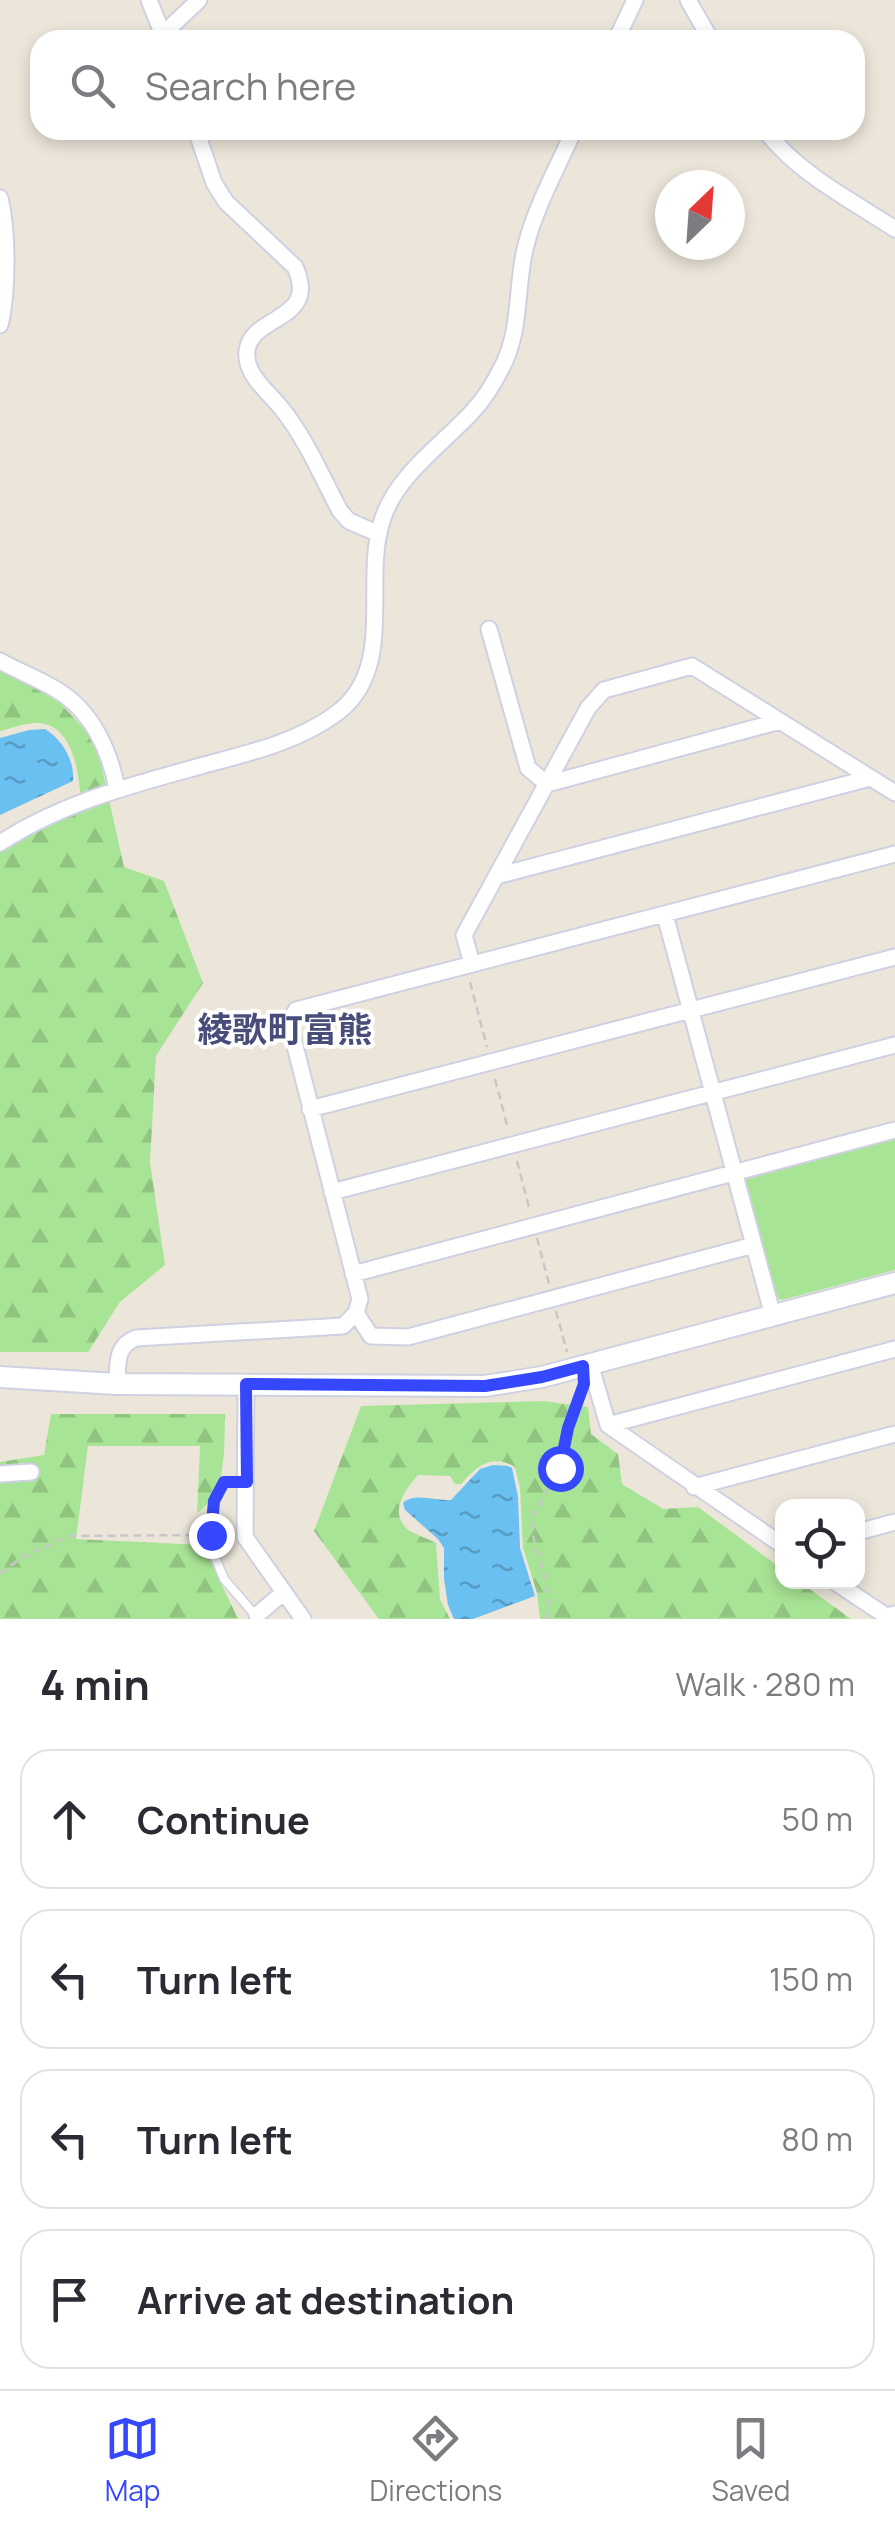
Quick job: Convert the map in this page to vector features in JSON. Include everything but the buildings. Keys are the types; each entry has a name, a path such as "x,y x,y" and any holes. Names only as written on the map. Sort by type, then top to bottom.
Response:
{"street":[{"path":"148,0 161,30"},
{"path":"170,30 198,0"},
{"path":"621,30 635,0"},
{"path":"688,0 704,30"},
{"path":"199,140 214,183 226,202 295,267 301,280 300,294 292,310 250,341 246,352 249,366 296,430 340,511 349,521 379,534"},
{"path":"0,844 57,811 117,789 298,736 337,713 353,697 370,665 375,552 390,500 475,409 508,355 525,250 537,211 569,140"},
{"path":"773,140 804,168 895,229"},
{"path":"0,198 5,218 4,309 0,325"},
{"path":"489,629 528,768 547,784"},
{"path":"0,661 58,690 78,707 98,732 117,789"},
{"path":"469,965 464,935 588,708 604,690 692,666 895,793"},
{"path":"547,784 780,721"},
{"path":"497,876 870,778"},
{"path":"117,1384 119,1353 126,1342 136,1338 343,1326 356,1313 360,1300 289,1023 296,1010 895,854"},
{"path":"665,914 773,1316"},
{"path":"310,1109 895,956"},
{"path":"332,1192 895,1045"},
{"path":"353,1274 895,1130"},
{"path":"356,1313 371,1336 408,1338 754,1245"},
{"path":"0,1376 117,1384 485,1386 542,1377 895,1284"},
{"path":"608,1424 895,1349"},
{"path":"581,1367 608,1424 775,1541"},
{"path":"246,1384 245,1537 303,1619"},
{"path":"694,1486 895,1434"},
{"path":"0,1474 31,1472"},
{"path":"865,1530 895,1522"},
{"path":"846,1589 886,1616 895,1614"},
{"path":"255,1617 284,1592"}],"lane":[{"path":"247,1482 224,1482 214,1501 211,1535 224,1580 255,1617"}],"path":[{"path":"469,965 553,1299 581,1367 584,1384 568,1428 560,1468 532,1518 548,1592 547,1619"},
{"path":"0,1573 69,1536 211,1535"}],"green space":[{"path":"0,667 60,703 96,741 124,867 164,881 203,983 156,1056 150,1162 165,1265 120,1302 88,1352 0,1352 0,852 81,808 74,756 61,734 39,723 0,731"},
{"path":"895,1139 895,1270 782,1300 774,1296 744,1186 748,1177"},
{"path":"543,1401 588,1407 591,1434 618,1454 622,1484 663,1509 698,1507 775,1564 775,1589 810,1589 851,1619 540,1619 537,1593 523,1548 515,1467 499,1461 478,1467 461,1484 455,1484 450,1476 418,1475 401,1500 399,1514 406,1528 436,1543 440,1599 450,1619 379,1619 314,1531 361,1406"},
{"path":"51,1414 225,1414 219,1482 197,1513 200,1446 88,1446 76,1539 203,1545 238,1619 0,1619 0,1462 44,1455"}],"water":[{"path":"45,729 66,751 73,781 0,815 0,738"},
{"path":"493,1465 512,1468 518,1497 520,1548 535,1596 473,1619 454,1619 444,1579 444,1548 405,1510 403,1503 419,1497 451,1500 480,1469"}],"district":[{"name":"綾歌町富熊","path":"285,1030"}],"route":[{"path":"211,1535 214,1501 224,1482 247,1482 246,1384 485,1386 583,1366 584,1384 568,1428 560,1468"}]}
